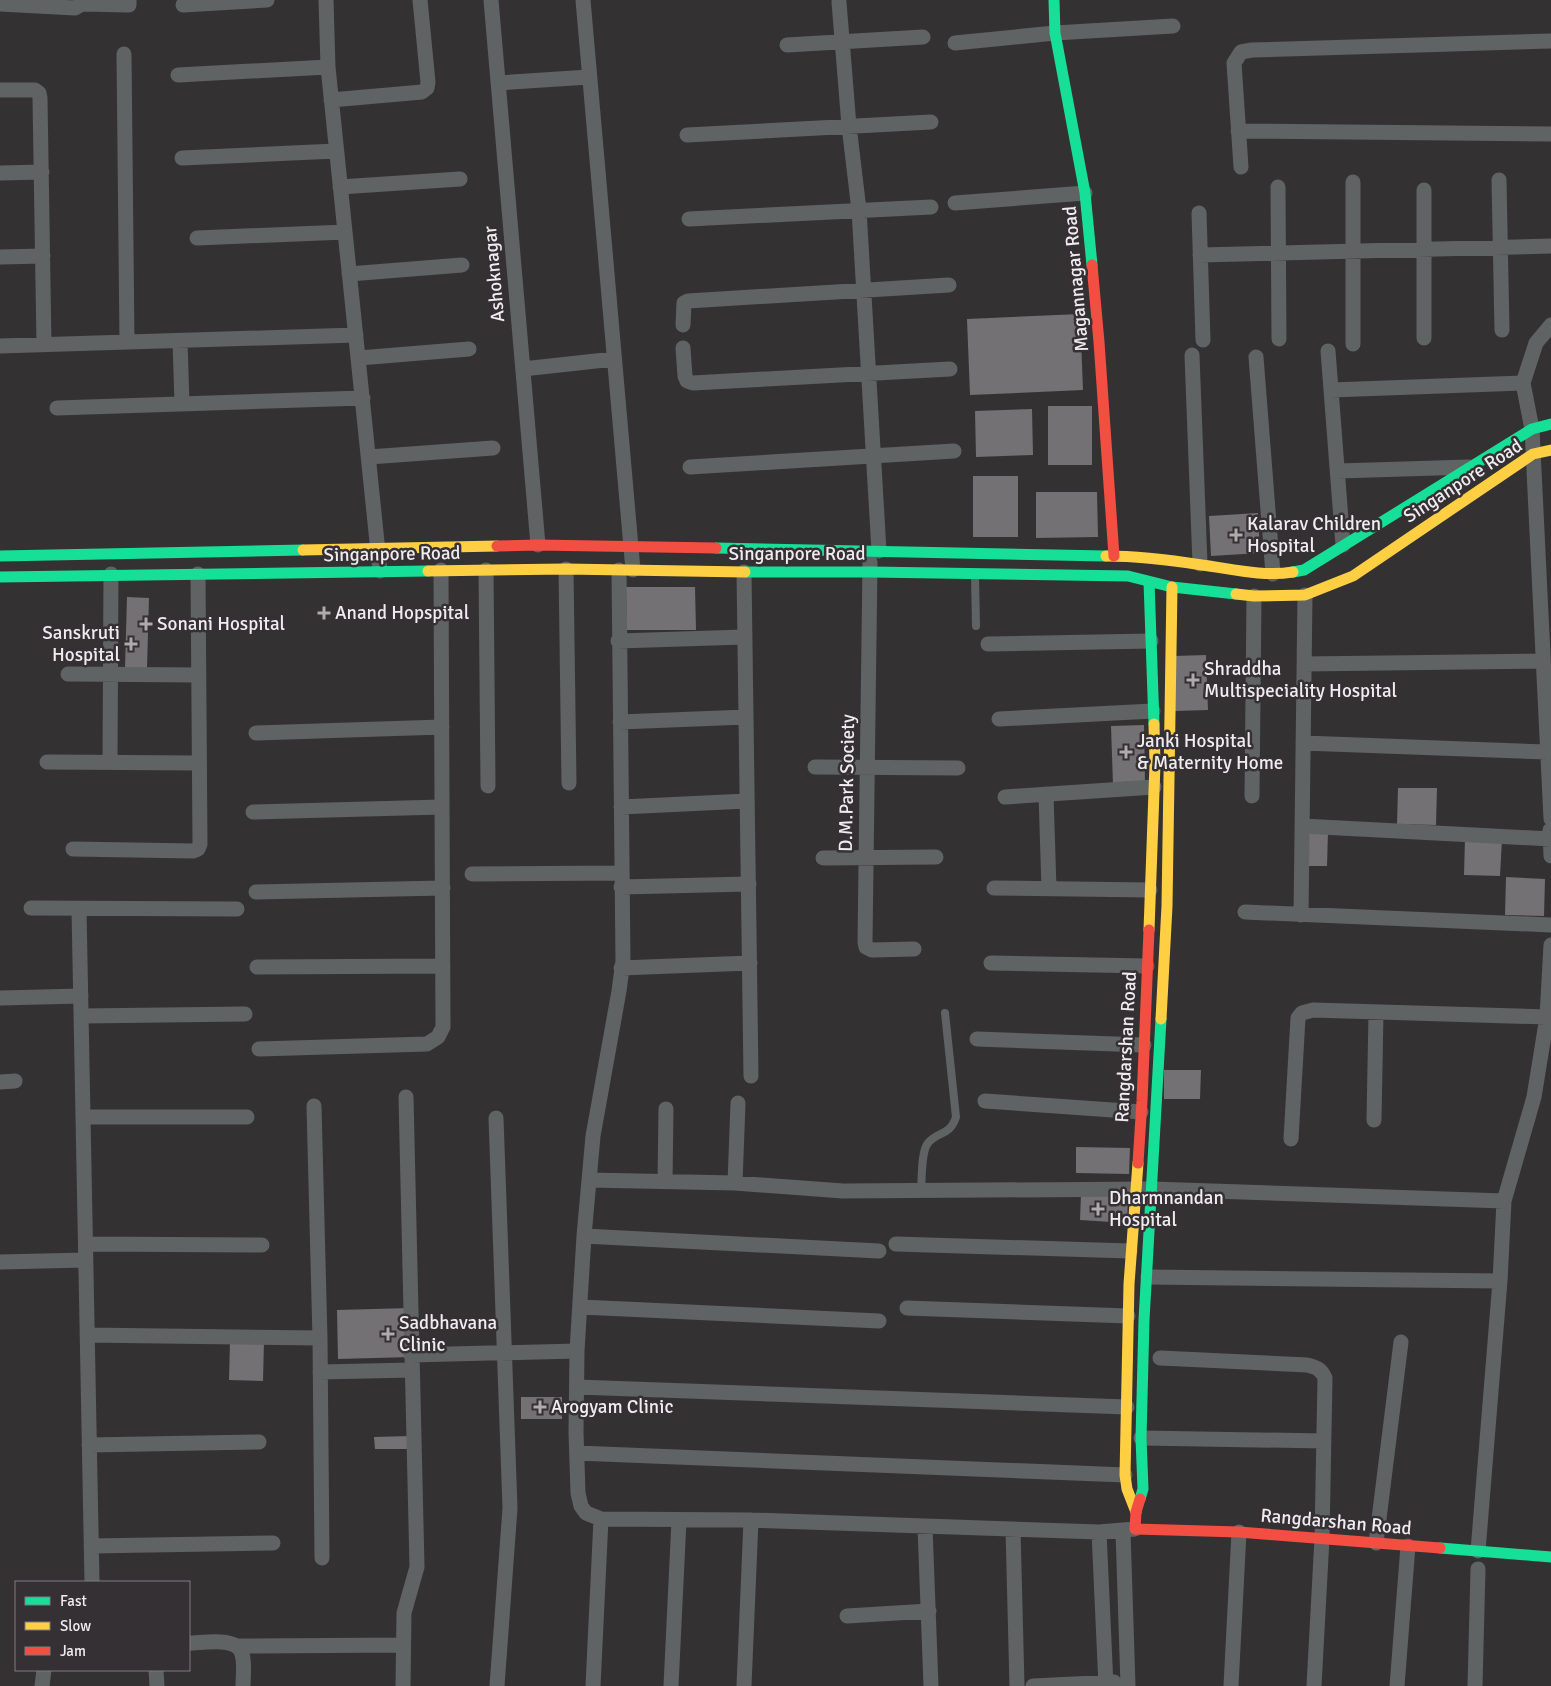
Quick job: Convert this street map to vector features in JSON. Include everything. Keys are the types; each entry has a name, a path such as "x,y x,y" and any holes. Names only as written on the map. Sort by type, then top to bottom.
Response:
{"main road":[{"name":"Magannagar Road","path":"1054,0 1055,32 1086,194 1099,342 1114,556"},
{"name":"Singanpore Road","path":"0,556 538,545 631,546 1114,556 1157,558 1273,574 1304,570 1532,429 1551,424"},
{"name":"Singanpore Road","path":"0,577 566,569 871,572 1128,576 1172,587 1254,596 1305,595 1353,576 1533,454 1551,450"},
{"name":"Rangdarshan Road","path":"1136,1512 1127,1489 1125,1476 1130,1250 1141,1112 1154,787 1148,582"},
{"name":"Rangdarshan Road","path":"1172,587 1167,906 1148,1277 1144,1320 1141,1438 1143,1489 1129,1530 1239,1532 1551,1557"}],"street":[{"path":"0,4 32,3 75,8 83,2 129,5 129,0"},
{"path":"183,5 267,0"},
{"path":"326,0 328,67 380,571"},
{"path":"332,100 422,92 427,88 420,0"},
{"name":"Ashoknagar","path":"491,0 538,545"},
{"path":"583,0 631,546 626,570 618,641 623,961 593,1136 584,1236 577,1351 578,1493 581,1506 586,1512 601,1519 751,1520 1099,1532 1129,1530 1128,1683 1034,1686"},
{"name":"D.M.Park Society","path":"839,2 849,126 859,210 873,456 874,551 871,572 865,942 866,947 872,950 914,949"},
{"path":"955,43 1055,32 1173,26"},
{"path":"787,45 923,37"},
{"path":"1241,167 1234,63 1241,52 1551,41"},
{"path":"124,54 127,342"},
{"path":"178,75 328,67"},
{"path":"498,83 589,77"},
{"path":"0,90 29,90 39,93 44,344"},
{"path":"687,135 931,122"},
{"path":"1238,131 1551,134"},
{"path":"182,158 336,151"},
{"path":"0,173 42,172"},
{"path":"340,187 460,179"},
{"path":"1499,180 1502,330"},
{"path":"1353,344 1354,182"},
{"path":"1278,187 1279,339"},
{"path":"1424,190 1424,338"},
{"path":"955,203 1086,194"},
{"path":"689,219 931,207"},
{"path":"1199,213 1203,340"},
{"path":"197,238 345,232"},
{"path":"1200,255 1551,246"},
{"path":"0,257 43,256"},
{"path":"349,274 462,265"},
{"path":"683,325 682,308 684,303 688,301 949,285"},
{"path":"1551,325 1536,343 1523,383 1532,429 1546,598 1543,661 1551,856"},
{"path":"0,346 356,335"},
{"path":"180,341 182,404"},
{"path":"683,348 685,376 687,381 693,383 950,369"},
{"path":"358,358 469,349"},
{"path":"1328,351 1344,545"},
{"path":"1192,355 1200,564"},
{"path":"1256,357 1273,574"},
{"path":"522,369 614,359"},
{"path":"1331,390 1523,383"},
{"path":"56,408 363,398"},
{"path":"369,457 493,448"},
{"path":"690,467 954,451"},
{"path":"1338,471 1470,467"},
{"path":"566,569 569,783"},
{"path":"259,1049 427,1044 438,1038 443,1028 441,570"},
{"path":"486,570 488,786"},
{"path":"744,572 751,1076"},
{"path":"110,762 111,574"},
{"path":"73,849 193,851 198,849 200,844 198,574"},
{"path":"1301,915 1305,595"},
{"path":"1252,796 1254,596"},
{"path":"618,641 745,638"},
{"path":"988,644 1151,641"},
{"path":"1304,664 1543,661"},
{"path":"68,674 199,674"},
{"path":"999,719 1153,711"},
{"path":"620,722 746,717"},
{"path":"256,733 442,727"},
{"path":"1303,743 1547,752"},
{"path":"47,762 199,763"},
{"path":"815,767 958,768"},
{"path":"1005,797 1154,787"},
{"path":"1046,794 1049,889"},
{"path":"621,807 747,801"},
{"path":"253,812 442,807"},
{"path":"1302,826 1551,839"},
{"path":"823,858 936,858"},
{"path":"472,874 748,884"},
{"path":"256,892 443,888"},
{"path":"994,888 1150,890"},
{"path":"31,908 237,909"},
{"path":"79,909 92,1581"},
{"path":"1245,912 1551,925"},
{"path":"1478,1551 1500,1281 1504,1201 1534,1097 1547,1017 1551,945"},
{"path":"622,968 750,963"},
{"path":"990,963 1147,966"},
{"path":"257,967 443,966"},
{"path":"0,998 81,996"},
{"path":"1291,1139 1298,1018 1302,1013 1312,1010 1547,1017"},
{"path":"1374,1120 1376,1013"},
{"path":"82,1016 245,1014"},
{"path":"977,1039 1144,1045"},
{"path":"403,1686 404,1613 417,1567 406,1097"},
{"path":"985,1101 1141,1112"},
{"path":"735,1183 738,1103"},
{"path":"314,1106 320,1338 322,1558"},
{"path":"665,1182 666,1109"},
{"path":"83,1117 247,1117"},
{"path":"496,1118 510,1508 497,1686"},
{"path":"589,1180 735,1183 842,1191 1152,1189 1504,1201"},
{"path":"584,1236 879,1251"},
{"path":"86,1244 262,1245"},
{"path":"896,1244 1130,1250"},
{"path":"0,1262 86,1260"},
{"path":"1148,1277 1500,1281"},
{"path":"580,1307 879,1321"},
{"path":"906,1308 1128,1316"},
{"path":"87,1335 320,1338"},
{"path":"1376,1543 1401,1342"},
{"path":"320,1372 504,1352 577,1351"},
{"path":"1160,1358 1316,1367 1322,1371 1325,1378 1322,1538 1314,1686"},
{"path":"577,1387 1127,1407"},
{"path":"1141,1438 1324,1441"},
{"path":"89,1444 259,1442"},
{"path":"577,1453 1125,1476"},
{"path":"593,1686 601,1519"},
{"path":"671,1686 680,1520"},
{"path":"744,1686 751,1520"},
{"path":"925,1526 931,1686"},
{"path":"1013,1530 1017,1686"},
{"path":"1099,1532 1106,1684"},
{"path":"1231,1686 1239,1532"},
{"path":"91,1546 273,1543"},
{"path":"1397,1686 1408,1546"},
{"path":"1475,1686 1478,1569"},
{"path":"847,1616 929,1611"},
{"path":"190,1643 230,1642 237,1646 242,1653 243,1686"},
{"path":"237,1646 404,1645"},
{"path":"42,1686 44,1671"},
{"path":"156,1671 157,1686"}],"lane":[{"path":"975,574 976,626"},
{"path":"921,1190 924,1151 927,1144 948,1131 954,1124 956,1117 945,1013"}],"building":[{"path":"1080,314 1083,390 970,395 967,319"},
{"path":"1048,406 1092,406 1092,465 1048,465"},
{"path":"1032,409 1033,455 976,457 975,411"},
{"path":"973,476 1018,476 1018,537 973,537"},
{"path":"1036,492 1097,492 1098,537 1036,538"},
{"path":"1258,513 1260,553 1211,556 1209,516"},
{"path":"626,587 695,587 696,630 627,630"},
{"path":"127,597 149,598 147,668 125,668"},
{"path":"1206,655 1208,710 1175,711 1173,656"},
{"path":"1144,725 1145,784 1113,785 1111,726"},
{"path":"1398,788 1437,788 1436,825 1397,824"},
{"path":"1307,832 1328,832 1327,866 1306,866"},
{"path":"1465,838 1502,839 1500,876 1464,875"},
{"path":"1506,877 1545,879 1544,916 1505,915"},
{"path":"1164,1070 1201,1070 1200,1099 1164,1099"},
{"path":"1076,1147 1130,1148 1129,1174 1076,1173"},
{"path":"1081,1194 1128,1196 1127,1223 1080,1220"},
{"path":"410,1308 411,1357 338,1359 337,1310"},
{"path":"230,1341 264,1341 263,1381 229,1380"},
{"path":"521,1397 562,1397 562,1419 521,1419"},
{"path":"410,1436 411,1449 375,1449 374,1437"}],"traffic: fast":[{"path":"1054,0 1055,33 1085,193 1092,265"},
{"path":"1293,572 1304,570 1532,429 1551,424"},
{"path":"716,548 1106,556"},
{"path":"0,556 303,550"},
{"path":"0,577 428,571"},
{"path":"745,572 1128,576 1172,587 1236,594"},
{"path":"1149,582 1154,724"},
{"path":"1140,1499 1143,1489 1141,1438 1144,1320 1161,1019"},
{"path":"1440,1548 1551,1557"}],"traffic: slow":[{"path":"1236,594 1254,596 1305,595 1353,576 1533,454 1551,450"},
{"path":"303,550 497,546"},
{"path":"1106,556 1178,561 1270,574 1293,572"},
{"path":"428,571 566,569 745,572"},
{"path":"1161,1019 1167,906 1172,587"},
{"path":"1149,930 1155,764 1154,724"},
{"path":"1136,1512 1127,1489 1125,1475 1129,1284 1138,1163"}],"traffic: jam":[{"path":"1092,265 1114,556"},
{"path":"497,546 716,548"},
{"path":"1138,1163 1149,930"},
{"path":"1140,1499 1136,1512 1135,1529 1239,1532 1440,1548"}],"place":[{"name":"Kalarav Children Hospital","path":"1236,535"},
{"name":"Anand Hopspital","path":"324,613"},
{"name":"Sonani Hospital","path":"146,624"},
{"name":"Sanskruti Hospital","path":"131,644"},
{"name":"Shraddha Multispeciality Hospital","path":"1193,680"},
{"name":"Janki Hospital & Maternity Home","path":"1126,752"},
{"name":"Dharmnandan Hospital","path":"1098,1209"},
{"name":"Sadbhavana Clinic","path":"388,1334"},
{"name":"Arogyam Clinic","path":"540,1407"}]}
